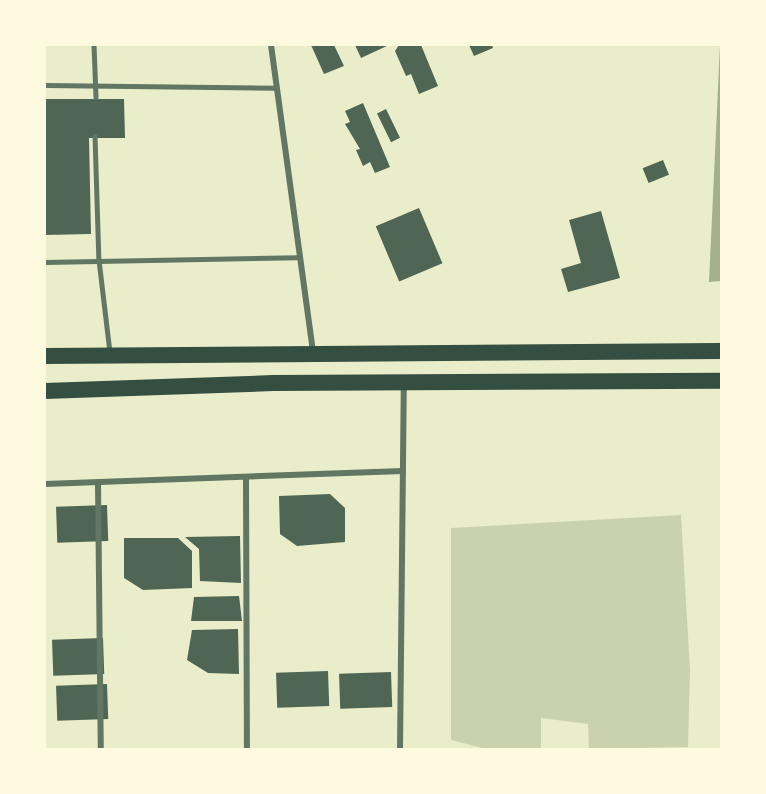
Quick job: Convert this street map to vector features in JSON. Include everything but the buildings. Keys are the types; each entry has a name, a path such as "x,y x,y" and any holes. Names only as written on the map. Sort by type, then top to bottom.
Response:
{"highway":[{"path":"45,357 313,352 721,351"},
{"path":"45,391 404,382 721,381"}],"street":[{"path":"271,45 297,257 313,352"},
{"path":"400,749 404,382"},
{"path":"45,484 246,480 403,471"},
{"path":"246,480 247,749"},
{"path":"98,483 101,749"}],"lane":[{"path":"94,45 96,98"},
{"path":"45,85 276,88"},
{"path":"95,136 99,260 110,354"},
{"path":"45,262 297,257"}],"shaded area":[{"path":"720,45 721,281 709,282"},
{"path":"681,515 690,670 688,747 589,749 588,724 541,718 541,749 486,749 451,740 451,528"}]}
